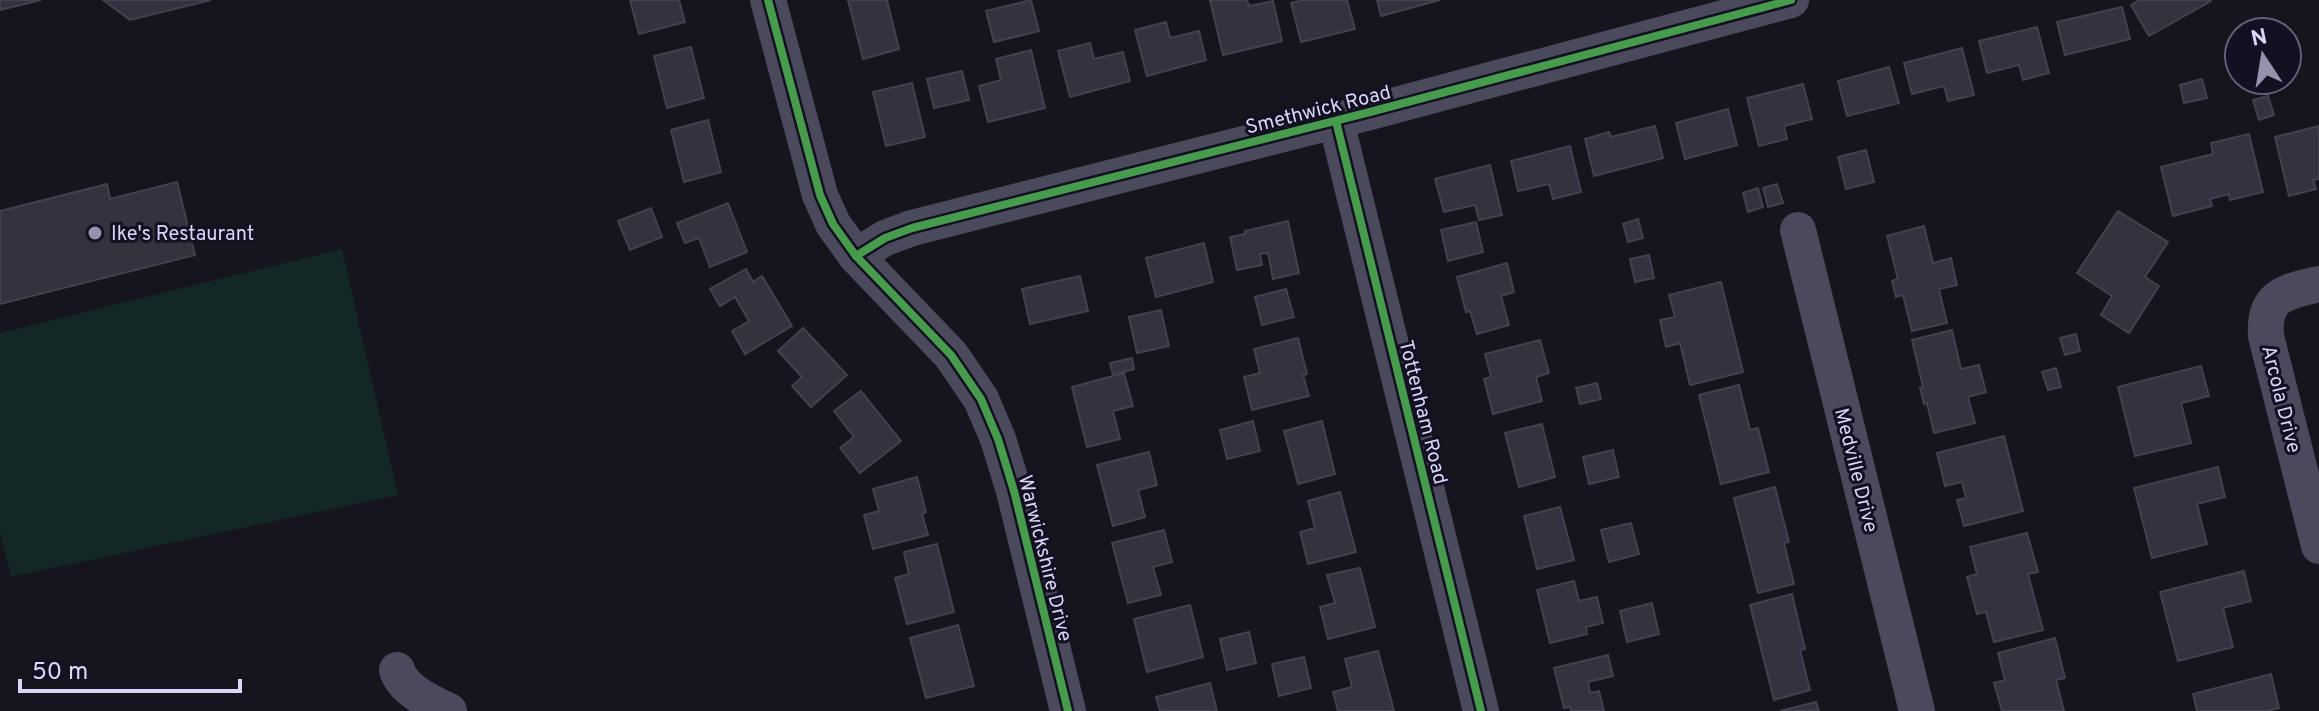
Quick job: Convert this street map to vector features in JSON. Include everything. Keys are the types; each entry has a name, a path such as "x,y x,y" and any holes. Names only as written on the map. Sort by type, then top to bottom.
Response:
{"street":[{"name":"Warwickshire Drive","path":"768,0 820,195 833,224 856,256 951,355 981,399 998,439 1014,491 1068,711"},
{"name":"Smethwick Road","path":"856,256 885,238 912,228 1336,121 1791,0"},
{"name":"Tottenham Road","path":"1336,121 1481,711"},
{"name":"Medville Drive","path":"1798,230 1917,711"},
{"name":"Arcola Drive","path":"2319,284 2278,296 2269,308 2265,322 2319,546"},
{"path":"397,670 411,689 449,711"}],"green space":[{"path":"342,249 398,495 11,577 0,533 0,333"}],"building":[{"path":"0,0 41,0 0,10"},
{"path":"103,0 211,0 130,20"},
{"path":"630,0 679,0 685,22 639,34"},
{"path":"848,0 887,0 899,49 863,59"},
{"path":"1031,0 1039,31 994,42 986,11"},
{"path":"1210,0 1247,0 1249,6 1273,1 1282,41 1223,55"},
{"path":"1347,0 1355,29 1301,42 1291,3"},
{"path":"1377,0 1440,0 1381,16"},
{"path":"2139,0 2211,1 2149,36 2131,5"},
{"path":"2122,7 2130,39 2065,55 2057,22"},
{"path":"1166,22 1170,38 1199,31 1206,60 1147,76 1135,30"},
{"path":"2037,27 2049,73 2023,80 2019,65 1987,73 1979,41"},
{"path":"1090,43 1094,59 1123,52 1130,81 1070,97 1058,51"},
{"path":"691,47 704,98 667,108 654,56"},
{"path":"1962,48 1974,95 1948,101 1944,86 1912,94 1904,63"},
{"path":"1031,50 1045,108 988,122 979,86 1001,80 996,59"},
{"path":"1889,67 1899,103 1847,116 1838,81"},
{"path":"962,71 969,100 934,108 927,79"},
{"path":"2202,79 2207,98 2184,103 2180,85"},
{"path":"912,83 925,137 886,146 873,92"},
{"path":"1803,84 1812,119 1784,126 1787,139 1759,146 1747,98"},
{"path":"2268,96 2274,115 2259,120 2253,100"},
{"path":"1728,109 1737,145 1685,159 1676,123"},
{"path":"708,120 721,172 684,182 671,130"},
{"path":"1655,126 1663,158 1594,176 1585,139 1609,132 1611,137"},
{"path":"2319,126 2319,179 2313,180 2316,189 2289,196 2275,137"},
{"path":"2249,134 2263,192 2230,200 2229,194 2210,199 2212,206 2173,216 2161,167 2213,154 2211,143"},
{"path":"1570,146 1581,192 1553,199 1549,184 1518,191 1511,161"},
{"path":"1866,150 1874,182 1846,189 1838,157"},
{"path":"1490,165 1502,215 1479,220 1475,205 1444,212 1435,179"},
{"name":"Ike's Restaurant","path":"177,182 195,255 0,304 0,211 107,184 110,199"},
{"path":"1777,184 1783,203 1768,207 1763,188"},
{"path":"1758,188 1763,207 1748,212 1743,193"},
{"path":"728,203 747,252 710,267 699,238 685,243 677,223"},
{"path":"651,208 662,237 630,250 618,221"},
{"path":"2118,211 2168,242 2145,277 2159,286 2129,333 2101,315 2112,296 2077,273"},
{"path":"1638,219 1643,238 1628,242 1623,224"},
{"path":"1288,221 1299,273 1273,279 1268,253 1260,254 1262,265 1237,270 1230,237"},
{"path":"1476,222 1483,252 1448,261 1441,230"},
{"path":"1924,226 1933,263 1951,258 1957,285 1939,289 1947,323 1912,331 1903,295 1896,297 1892,281 1898,279 1887,236"},
{"path":"1204,243 1213,282 1156,297 1146,258"},
{"path":"1649,255 1654,278 1635,282 1630,259"},
{"path":"1507,263 1514,292 1501,296 1509,325 1477,334 1470,311 1466,312 1457,277"},
{"path":"746,269 753,282 762,276 792,326 745,354 732,331 749,321 735,297 720,306 710,289"},
{"path":"1080,276 1088,311 1030,324 1022,289"},
{"path":"1721,282 1743,372 1690,385 1680,343 1666,347 1660,320 1675,317 1669,295"},
{"path":"1286,289 1294,317 1262,325 1255,297"},
{"path":"1161,310 1169,346 1137,353 1129,317"},
{"path":"803,328 847,375 811,407 792,386 802,377 778,351"},
{"path":"1952,330 1961,369 1979,365 1986,392 1968,397 1975,423 1934,433 1920,388 1923,387 1912,340"},
{"path":"2076,334 2080,351 2065,355 2060,338"},
{"path":"1298,338 1309,396 1252,410 1244,377 1260,373 1254,349"},
{"path":"1540,340 1549,373 1536,377 1542,401 1493,414 1484,379 1491,377 1485,354"},
{"path":"1132,358 1134,369 1113,375 1110,363"},
{"path":"2201,366 2209,396 2181,403 2191,443 2135,456 2118,387"},
{"path":"2056,368 2061,387 2048,390 2042,372"},
{"path":"1124,373 1133,406 1113,411 1120,439 1087,447 1072,387"},
{"path":"1597,383 1601,399 1580,404 1576,388"},
{"path":"1739,385 1750,430 1758,428 1769,472 1721,484 1699,395"},
{"path":"861,391 901,441 860,473 840,448 854,437 834,411"},
{"path":"1253,421 1260,451 1227,459 1220,430"},
{"path":"1322,421 1335,474 1298,484 1284,431"},
{"path":"1542,424 1555,477 1519,487 1505,433"},
{"path":"2004,436 2023,511 1964,526 1957,500 1966,498 1962,482 1945,486 1937,453"},
{"path":"1613,450 1619,477 1589,484 1583,457"},
{"path":"1149,452 1157,485 1138,490 1145,517 1113,526 1097,465"},
{"path":"2218,467 2225,497 2197,504 2207,544 2152,558 2134,488"},
{"path":"917,477 928,535 873,549 864,515 879,511 873,489"},
{"path":"1775,487 1789,542 1784,543 1794,584 1758,593 1734,498"},
{"path":"1340,492 1356,552 1308,564 1300,532 1315,528 1308,501"},
{"path":"1560,507 1574,560 1537,569 1524,516"},
{"path":"1631,523 1639,554 1609,562 1601,530"},
{"path":"1164,530 1172,562 1153,567 1161,595 1128,603 1112,543"},
{"path":"2027,533 2038,572 2028,574 2043,630 1994,642 1986,612 1977,614 1967,577 1977,574 1970,547"},
{"path":"937,544 954,612 907,624 895,578 909,574 904,552"},
{"path":"1360,568 1375,627 1328,639 1320,607 1335,603 1327,575"},
{"path":"2244,571 2251,601 2223,608 2233,647 2178,661 2160,592"},
{"path":"1574,581 1579,601 1597,597 1603,623 1586,627 1587,634 1550,643 1537,590"},
{"path":"1792,594 1805,649 1800,650 1810,690 1774,700 1750,605"},
{"path":"1652,603 1659,634 1627,642 1620,611"},
{"path":"1190,605 1203,657 1147,672 1134,619"},
{"path":"958,625 974,686 926,698 910,638"},
{"path":"1249,632 1256,663 1227,670 1220,639"},
{"path":"2055,638 2065,678 2056,680 2064,711 2002,711 1994,683 2005,680 1998,653"},
{"path":"1378,651 1394,711 1338,711 1333,692 1352,687 1345,659"},
{"path":"1608,655 1613,676 1588,682 1590,693 1599,691 1604,711 1571,711 1570,707 1564,708 1554,668"},
{"path":"1304,657 1311,688 1279,696 1272,664"},
{"path":"2271,674 2279,708 2266,711 2197,711 2193,694"},
{"path":"1210,683 1217,711 1160,711 1156,697"},
{"path":"1816,702 1819,711 1780,711"}],"cycle path":[{"path":"768,0 820,195 833,224 856,256 951,355 981,399 998,439 1014,491 1068,711"},
{"path":"856,256 885,238 912,228 1370,112 1791,0"},
{"path":"1336,121 1481,711"}],"place":[{"name":"Ike's Restaurant","path":"95,233"}]}
